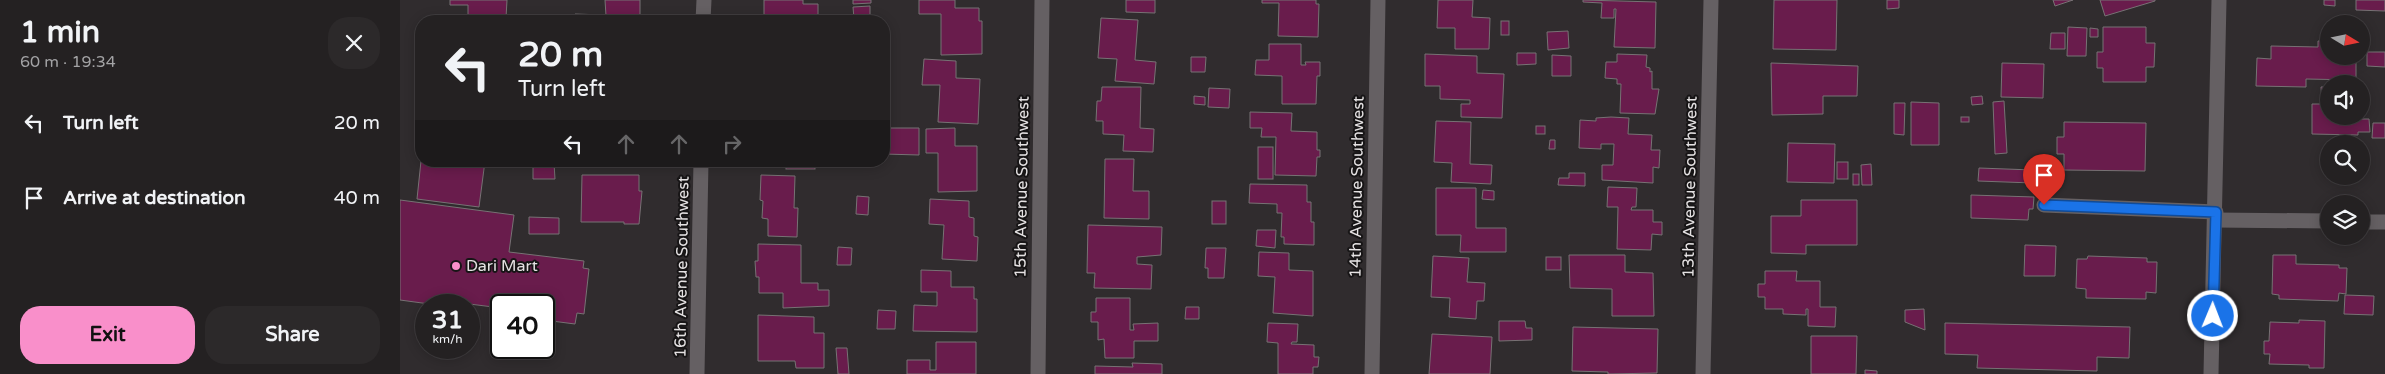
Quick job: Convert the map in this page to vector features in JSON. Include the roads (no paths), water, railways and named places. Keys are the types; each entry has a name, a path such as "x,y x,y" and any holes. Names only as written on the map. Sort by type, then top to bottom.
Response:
{"street":[{"path":"704,0 704,15"},
{"name":"15th Avenue Southwest","path":"1038,374 1042,0"},
{"name":"14th Avenue Southwest","path":"1372,374 1378,0"},
{"name":"13th Avenue Southwest","path":"1703,374 1711,0"},
{"path":"2211,374 2216,216 2219,0"},
{"name":"16th Avenue Southwest","path":"697,374 701,167"},
{"path":"2044,205 2320,221"},
{"path":"2370,222 2385,222"}],"place":[{"name":"Dari Mart","path":"456,266"}]}
